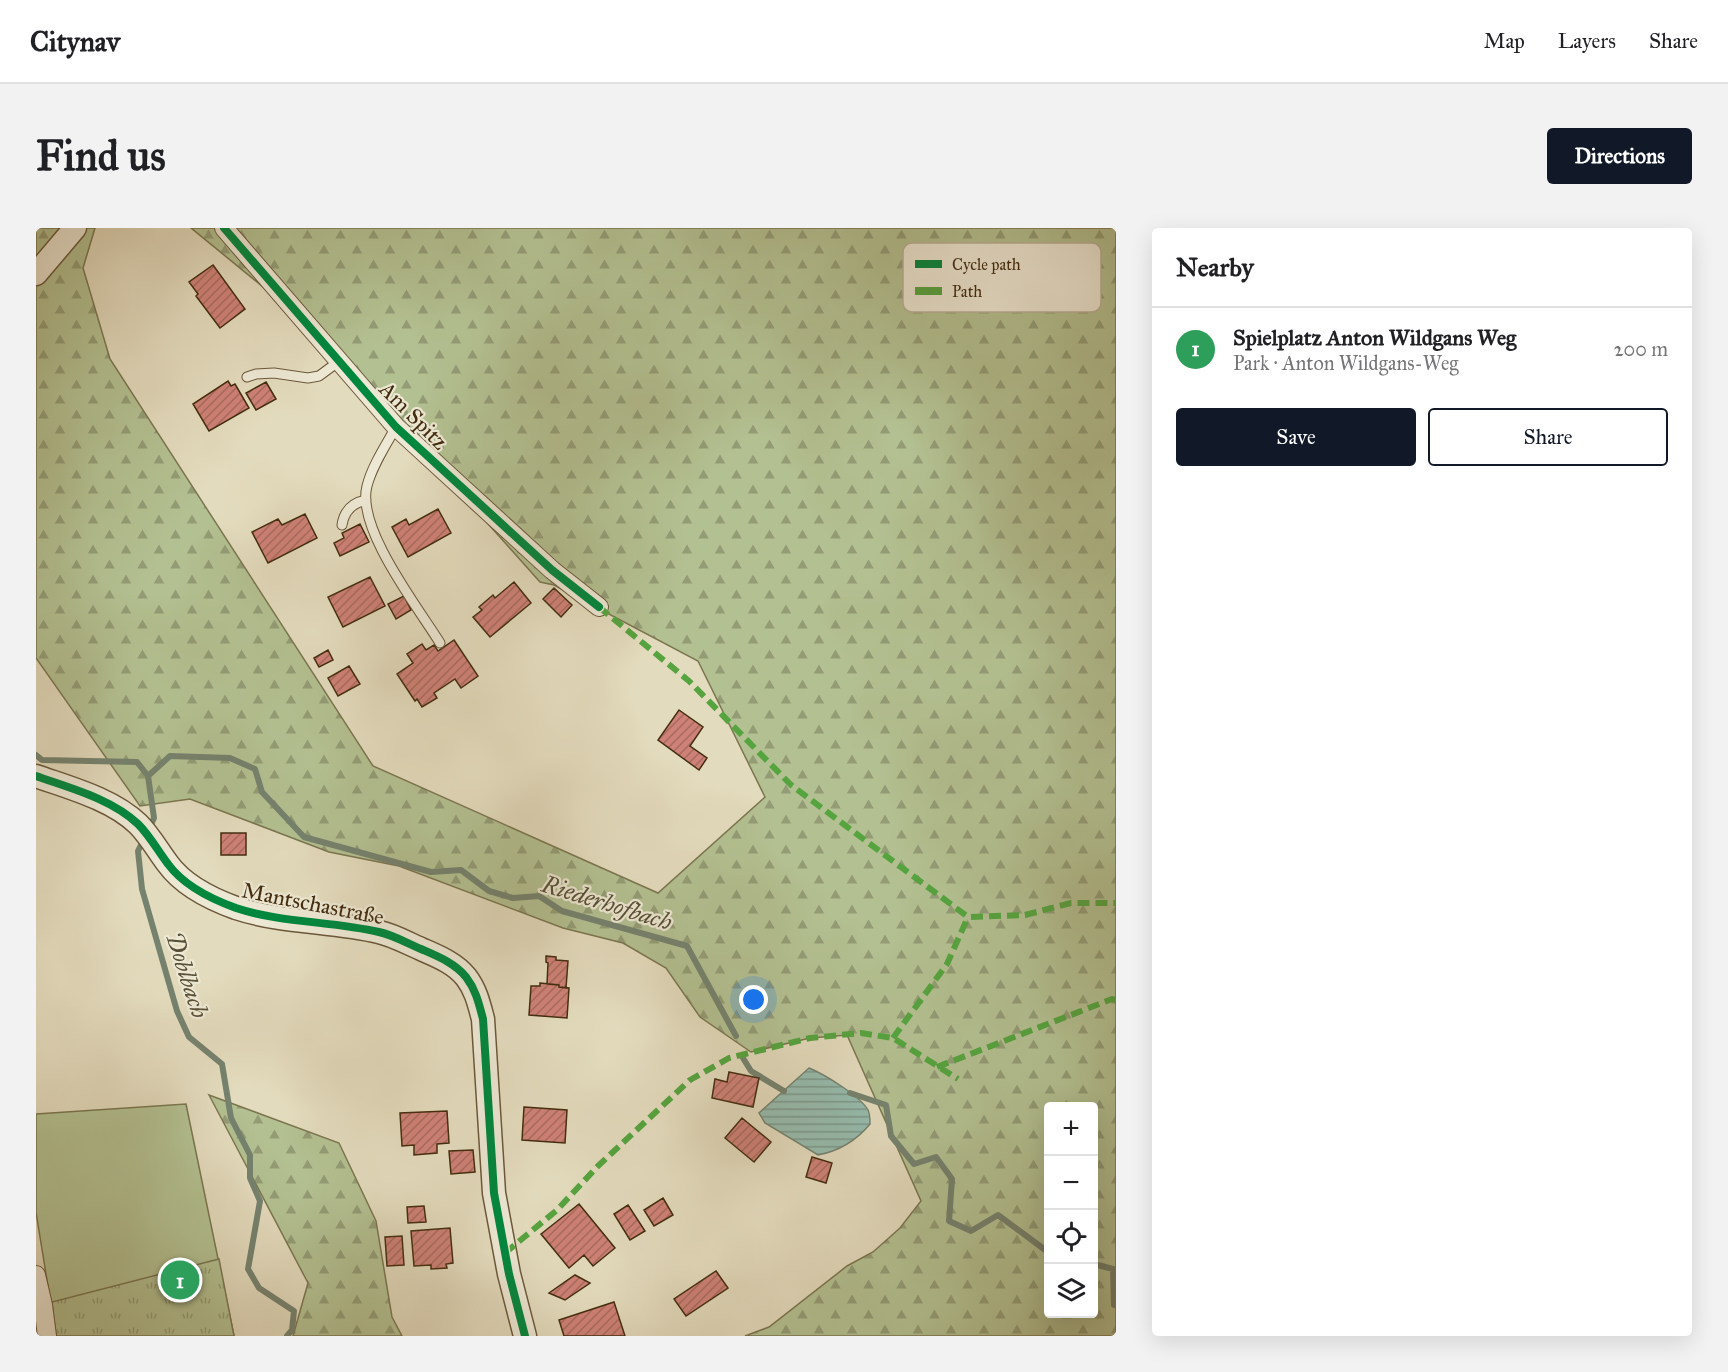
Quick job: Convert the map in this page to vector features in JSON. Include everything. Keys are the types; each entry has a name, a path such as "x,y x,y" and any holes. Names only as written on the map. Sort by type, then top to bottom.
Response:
{"street":[{"path":"36,273 75,228"},
{"name":"Am Spitz","path":"224,228 396,427 552,570 599,607"},
{"name":"Mantschastraße","path":"36,776 90,796 120,811 138,824 169,866 195,890 235,908 270,916 381,932 452,964 466,977 477,995 483,1019 494,1193 509,1274 525,1336"},
{"path":"36,1275 47,1336"}],"lane":[{"path":"247,376 274,373 308,378 319,376 338,362"},
{"path":"396,427 367,485 369,523 376,541 440,643"},
{"path":"342,525 352,505 366,500"}],"green space":[{"path":"36,228 95,228 83,268 110,359 373,766 658,893 765,797 698,661 554,585 540,582 312,327 191,228 1116,228 1116,1336 745,1336 769,1327 847,1266 873,1252 900,1228 921,1201 847,1035 810,1038 751,1052 700,1017 666,968 623,943 563,928 399,866 329,852 190,799 140,806 36,658"},
{"path":"209,1095 339,1143 376,1221 392,1317 402,1336 293,1336 308,1283"},
{"path":"186,1104 234,1336 56,1336 36,1212 36,1114"},
{"path":"219,1259 234,1336 56,1336 52,1302"}],"shaded area":[{"path":"809,1068 858,1098 868,1110 870,1117 870,1124 853,1140 833,1151 818,1155 765,1123 759,1113"}],"building":[{"path":"213,265 245,309 220,328 196,296 198,294 189,282"},
{"path":"228,381 231,386 235,384 249,408 209,431 193,404"},
{"path":"266,382 276,399 256,410 246,393"},
{"path":"438,509 451,533 408,557 392,527 406,519 409,525"},
{"path":"305,514 317,538 268,563 252,532 278,519 282,525"},
{"path":"360,524 369,542 340,556 334,543 344,538 342,533"},
{"path":"370,577 385,606 343,627 328,597"},
{"path":"514,582 531,603 490,637 473,617 482,610 479,607 493,595 495,598"},
{"path":"554,588 572,605 561,617 543,599"},
{"path":"404,596 411,610 396,619 388,604"},
{"path":"454,640 478,676 461,688 455,679 434,693 437,698 422,707 417,699 415,701 397,674 413,663 407,654 422,644 426,650 434,645 438,651"},
{"path":"328,650 333,660 319,667 314,658"},
{"path":"349,666 360,684 338,696 328,678"},
{"path":"679,710 703,727 690,746 707,758 699,770 658,740"},
{"path":"221,833 246,833 246,855 221,855"},
{"path":"546,956 568,961 566,988 547,984"},
{"path":"540,983 569,988 567,1018 529,1015 531,986 540,986"},
{"path":"729,1072 759,1078 753,1107 712,1098 715,1079 727,1082"},
{"path":"524,1107 567,1110 565,1143 522,1140"},
{"path":"447,1111 449,1143 437,1144 437,1153 414,1155 414,1145 402,1146 400,1113"},
{"path":"742,1118 771,1142 754,1162 725,1138"},
{"path":"473,1150 475,1172 451,1174 449,1151"},
{"path":"812,1157 832,1163 826,1183 806,1177"},
{"path":"663,1198 673,1215 654,1226 644,1210"},
{"path":"579,1204 615,1248 593,1266 584,1255 569,1268 541,1234"},
{"path":"628,1205 645,1231 630,1240 614,1214"},
{"path":"424,1206 426,1222 408,1223 407,1207"},
{"path":"450,1228 453,1263 446,1264 447,1268 431,1269 431,1265 414,1266 411,1231"},
{"path":"402,1236 404,1265 387,1266 385,1237"},
{"path":"716,1271 728,1288 686,1316 674,1299"},
{"path":"575,1275 590,1283 565,1300 549,1293"},
{"path":"614,1302 625,1336 564,1336 559,1320"}],"waterway":[{"name":"Doblbach","path":"36,755 42,760 137,762 148,776 154,818 149,829"},
{"name":"Riederhofbach","path":"148,776 170,756 230,758 255,769 262,792 304,837 431,872 461,870 489,891 513,898 539,896 562,911 687,946 736,1036"},
{"name":"Doblbach","path":"144,839 138,851 142,889 177,1011 189,1037 222,1064 231,1118 250,1155 250,1178 260,1201 248,1269 259,1288 294,1311 292,1330 287,1336"},
{"name":"Riederhofbach","path":"743,1058 751,1071 784,1091"},
{"name":"Riederhofbach","path":"850,1093 886,1105 891,1136 914,1164 936,1157 952,1179 949,1221 971,1231 998,1215 1044,1249"},
{"name":"Riederhofbach","path":"1098,1265 1113,1269 1114,1305 1116,1305"}],"marked path":[{"path":"599,607 689,681 791,785 968,917 1025,915 1071,903 1116,903"},
{"path":"893,1038 947,964 968,917"},
{"path":"937,1067 1112,999 1116,1000"},
{"path":"505,1253 557,1210 598,1166 690,1080 729,1058 810,1038 861,1033 893,1038 958,1079"}],"cycle path":[{"path":"224,228 396,427 552,570 599,607"},
{"path":"36,776 90,795 128,815 138,824 174,872 199,891 217,900 236,908 271,917 384,933 445,960 466,977 475,992 483,1019 494,1193 509,1274 525,1336"}],"place":[{"name":"Spielplatz Anton Wildgans Weg","path":"180,1280"}]}
